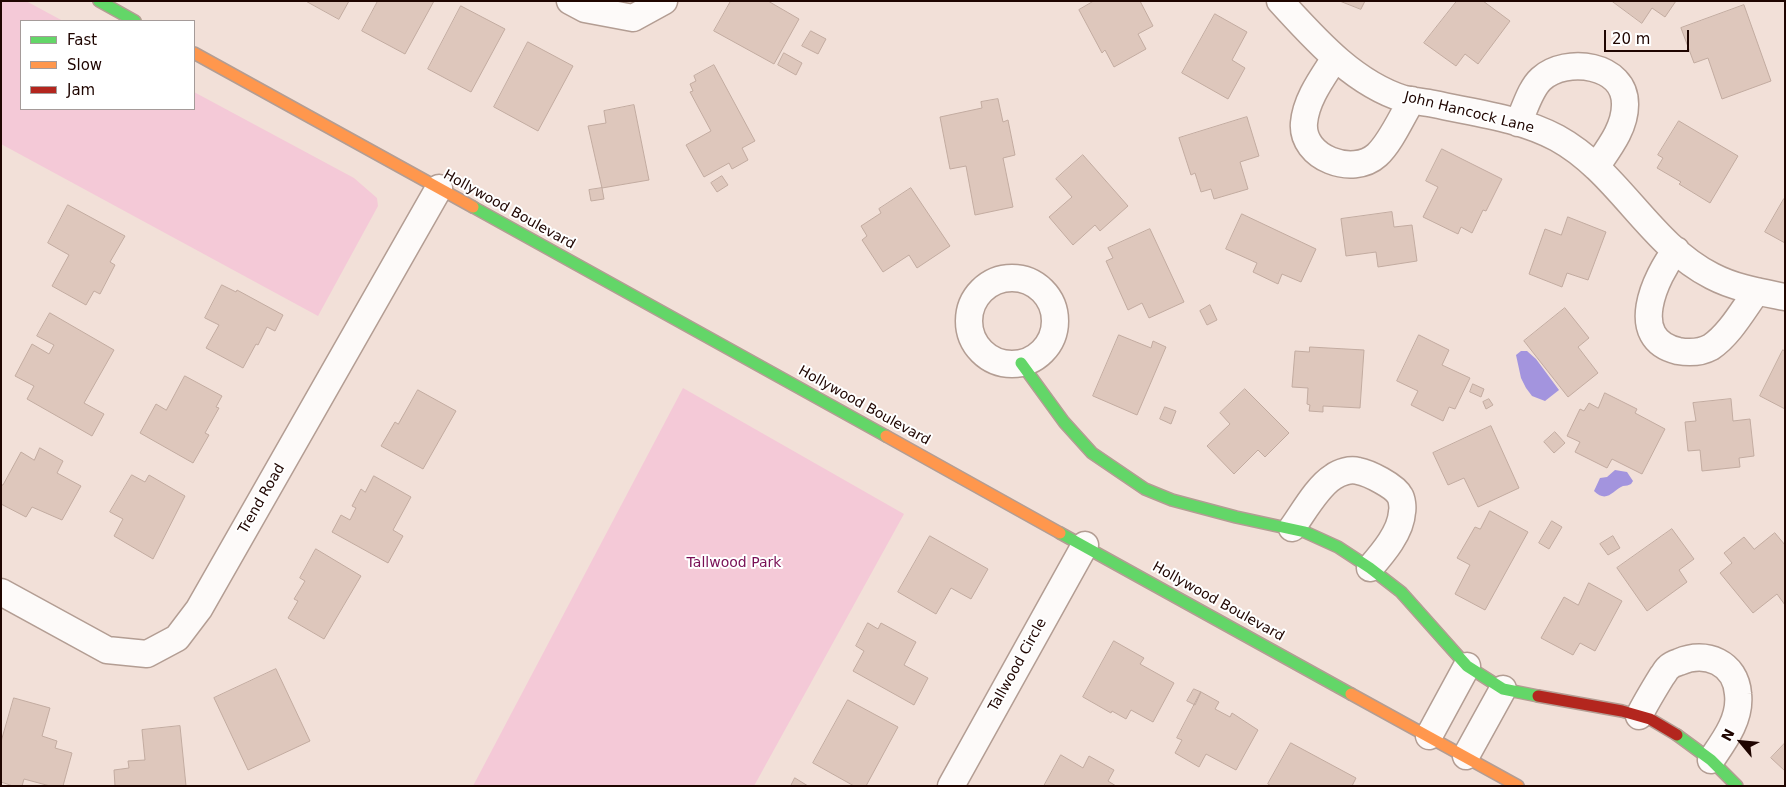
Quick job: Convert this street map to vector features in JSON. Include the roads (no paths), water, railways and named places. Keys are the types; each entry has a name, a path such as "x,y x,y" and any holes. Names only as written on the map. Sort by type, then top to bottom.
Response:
{"street":[{"path":"99,1 133,20"},
{"path":"570,1 585,9 634,18 664,1"},
{"name":"John Hancock Lane","path":"1280,1 1335,58 1354,73 1378,87 1404,98 1518,123 1558,138 1587,157 1687,260 1712,276 1744,289 1785,297"},
{"name":"Hollywood Boulevard","path":"195,54 1518,786"},
{"path":"1335,58 1314,92 1307,109 1304,124 1306,137 1312,148 1325,158 1352,165 1366,163 1381,150 1412,100"},
{"path":"1518,123 1541,78 1559,68 1572,66 1601,70 1613,78 1622,90 1625,104 1623,120 1617,135 1596,166"},
{"name":"Trend Road","path":"1,592 107,650 147,654 177,638 200,608 439,188"},
{"path":"1676,250 1658,277 1650,298 1649,312 1651,330 1659,342 1670,349 1685,353 1698,352 1710,347 1726,333 1756,291"},
{"path":"1020,363 1064,422 1092,453 1145,489 1172,500 1236,517 1292,528 1338,547 1370,568 1401,592 1467,666 1503,689 1622,711 1650,719 1678,735 1711,760 1737,786"},
{"path":"1292,528 1317,493 1332,477 1346,471 1358,470 1373,476 1387,484 1400,496 1402,512 1388,546 1370,568"},
{"name":"Tallwood Circle","path":"951,786 1085,545"},
{"path":"1639,716 1654,688 1669,667 1687,658 1707,657 1726,666 1734,678 1738,694 1735,718 1728,736 1711,760"},
{"path":"1429,736 1467,666"},
{"path":"1466,756 1503,689"}],"park label":[{"name":"Tallwood Park","path":"734,563"}]}
